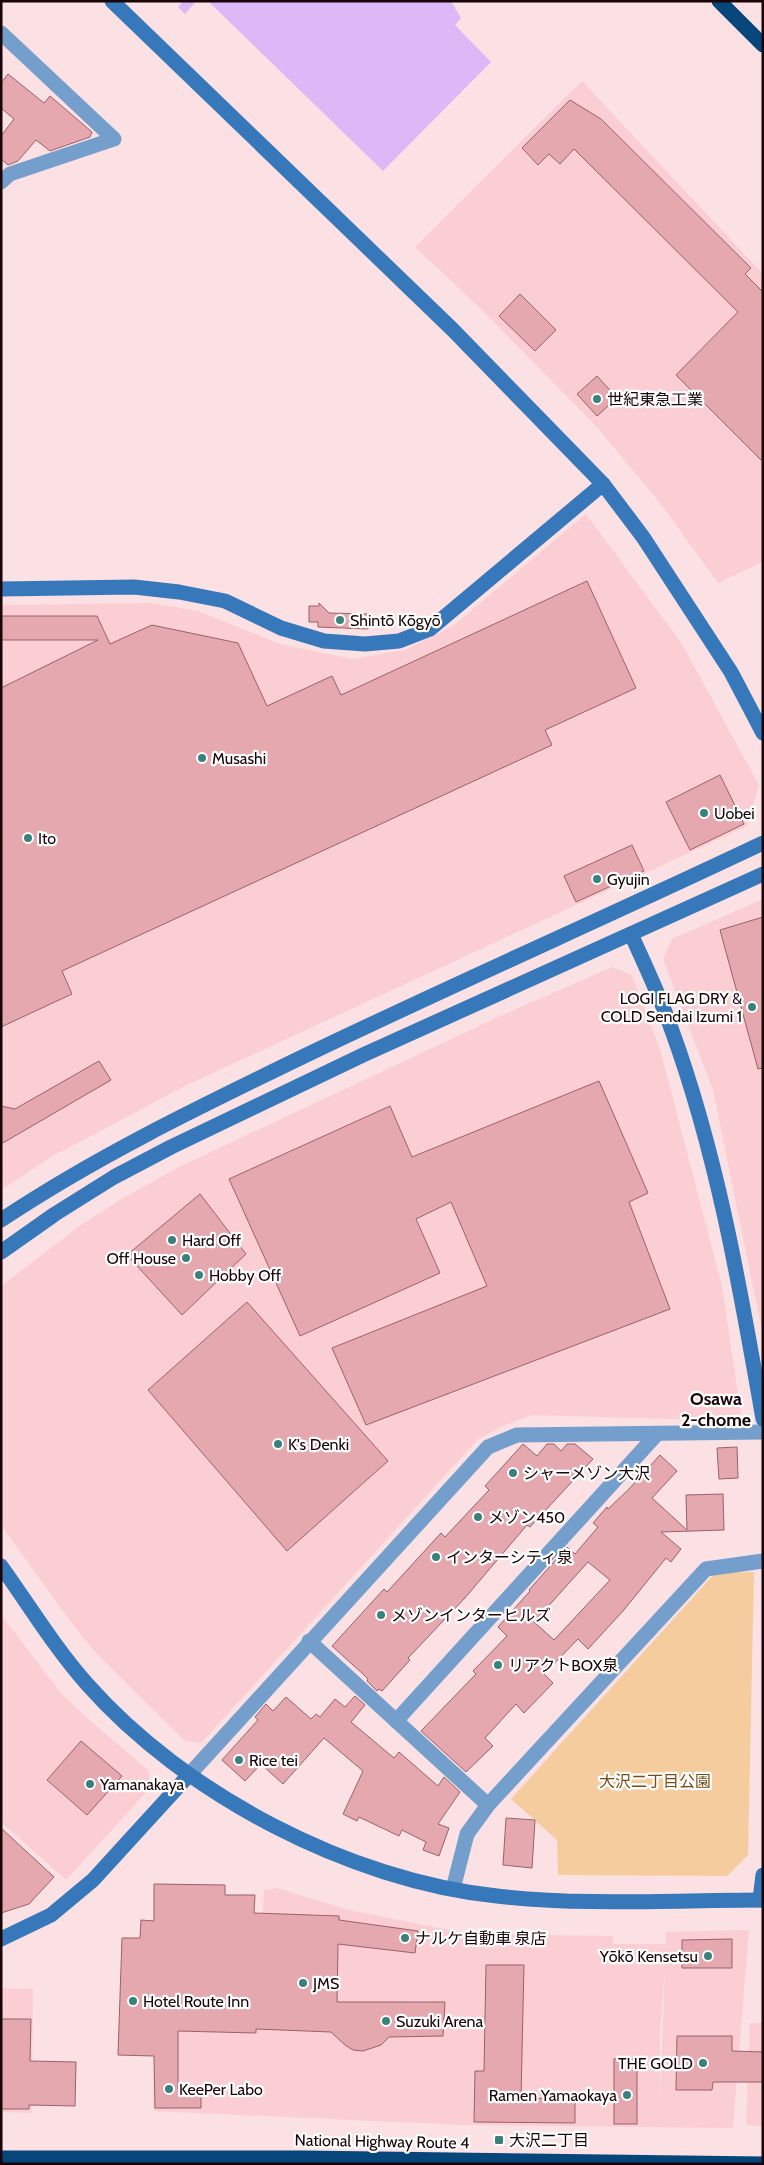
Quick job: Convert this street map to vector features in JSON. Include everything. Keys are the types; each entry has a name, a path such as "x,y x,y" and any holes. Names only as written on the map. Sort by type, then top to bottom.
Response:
{"highway":[{"path":"719,1 763,45"},
{"name":"National Highway Route 4","path":"1,2158 302,2158 763,2164"}],"street":[{"path":"112,1 452,329 603,484 643,537 731,672 763,734"},
{"path":"1,33 114,139 4,174"},
{"path":"1,589 134,587 179,592 225,601 281,628 304,636 365,644 399,641 430,629 603,484"},
{"path":"1,1220 43,1192 164,1124 354,1032 623,909 763,842"},
{"path":"1,1252 55,1214 114,1177 171,1147 363,1055 763,874"},
{"path":"631,934 671,1028 710,1152 746,1319 763,1419"},
{"path":"1,1939 50,1915 94,1880 309,1641 488,1448 517,1435 763,1432"},
{"path":"396,1721 657,1434"},
{"path":"453,1890 467,1834 488,1805 706,1569 763,1562"},
{"path":"1,1566 86,1684 126,1725 188,1776 234,1805 303,1840 383,1871 453,1890 496,1896 583,1902 761,1900 763,1874"},
{"path":"309,1641 488,1805"}],"shaded area":[{"path":"183,1 196,1 185,14 178,7"},
{"path":"208,1 451,1 461,18 455,25 491,62 383,171"},
{"path":"582,81 763,274 763,562 718,583 660,503 596,426 481,309 415,247"},
{"path":"586,514 682,644 759,785 747,826 187,1085 51,1157 1,1190 1,605 151,603 198,611 280,644 352,659 405,650 453,626"},
{"path":"763,899 763,1336 713,1090 663,959 672,939"},
{"path":"612,967 632,975 660,1049 722,1286 742,1421 532,1415 505,1425 478,1439 201,1743 185,1741 94,1651 1,1525 1,1286 81,1225 120,1200 181,1166 496,1018"},
{"path":"1,1615 60,1692 149,1771 149,1789 66,1880 1,1822"},
{"path":"277,1888 349,1910 469,1934 613,1936 613,1944 666,1944 666,1932 749,1930 733,2128 462,2125 153,2111 155,1993 258,1995 264,1890","holes":["665,1967 660,2102 660,2032"]},
{"path":"1,1988 33,1989 32,2113 1,2112"},
{"path":"750,2023 763,2023 763,2126 746,2125"}],"green space":[{"name":"大沢二丁目公園","path":"754,1572 748,1855 727,1876 558,1875 557,1840 511,1799 715,1573"}],"building":[{"path":"8,74 44,103 50,96 92,132 90,137 50,151 36,140 18,161 8,165 1,159 1,136 14,119 1,108 1,83"},
{"path":"570,100 601,119 751,268 745,274 763,292 763,462 676,375 738,312 574,149 560,164 549,154 538,165 522,148"},
{"path":"520,294 556,330 535,351 499,316"},
{"path":"597,376 617,398 597,416 577,394"},
{"path":"587,581 636,688 545,730 552,745 62,971 72,994 1,1027 1,688 98,640 1,640 1,616 97,616 110,644 152,625 238,643 267,706 332,676 341,695"},
{"path":"319,603 329,613 369,614 368,629 318,627 318,622 309,622 309,606 319,606"},
{"path":"720,775 744,824 690,850 666,802"},
{"path":"632,845 644,871 576,902 564,876"},
{"name":"LOGI FLAG DRY & COLD Sendai Izumi 1","path":"763,917 763,1068 758,1069 720,930"},
{"path":"99,1061 111,1080 1,1144 1,1106 15,1109"},
{"path":"599,1081 648,1193 629,1202 670,1309 366,1425 332,1348 487,1286 451,1202 416,1219 440,1273 300,1336 229,1179 390,1106 412,1157"},
{"path":"200,1194 246,1254 182,1315 127,1255"},
{"path":"247,1302 388,1461 287,1551 148,1390"},
{"path":"523,1444 537,1456 547,1444 554,1444 561,1451 567,1444 575,1444 593,1459 530,1527 527,1525 464,1599 408,1658 410,1660 382,1691 379,1689 377,1691 363,1674 332,1646 384,1589 387,1592 441,1533 445,1537 489,1490 485,1486"},
{"path":"737,1447 738,1478 719,1479 717,1448"},
{"path":"660,1455 677,1471 652,1498 687,1530 686,1495 723,1494 724,1530 661,1532 681,1549 671,1562 666,1558 623,1611 588,1649 578,1639 544,1674 553,1683 524,1713 516,1704 485,1738 493,1746 466,1772 421,1731 476,1674 473,1671 507,1636 498,1627 529,1590 567,1547 575,1554 598,1527 593,1523 607,1507 608,1509","holes":["588,1562 610,1580 554,1640 534,1622"]},
{"path":"355,1696 365,1705 351,1722 394,1758 399,1752 438,1786 444,1777 460,1792 438,1824 449,1828 439,1856 423,1850 426,1842 402,1830 399,1836 359,1817 357,1821 343,1814 363,1771 324,1738 283,1784 261,1764 245,1781 222,1760 258,1720 255,1717 266,1704 273,1711 286,1697 311,1719 316,1714 320,1717 335,1699 345,1707"},
{"path":"81,1741 122,1776 87,1815 47,1780"},
{"path":"506,1818 535,1820 532,1868 503,1865"},
{"path":"1,1828 54,1877 29,1904 1,1913"},
{"path":"154,1884 225,1885 225,1895 255,1895 254,1913 339,1916 339,1920 418,1931 415,1953 338,1944 337,2002 445,2002 443,2036 389,2037 381,2045 363,2051 353,2050 331,2032 256,2029 256,2033 178,2031 178,2089 201,2089 201,2108 155,2108 154,2056 118,2055 122,1938 140,1938 141,1920 154,1921"},
{"path":"732,1939 732,1968 682,1968 682,1940"},
{"path":"486,1965 524,1965 521,2098 575,2099 575,2123 474,2122 475,2071 484,2071"},
{"path":"1,2019 31,2019 30,2061 76,2062 75,2106 29,2105 29,2109 1,2109"},
{"path":"677,2036 732,2036 732,2051 763,2052 763,2082 713,2082 712,2090 676,2090"},
{"path":"614,2059 637,2059 637,2124 614,2124"}],"place":[{"name":"世紀東急工業","path":"597,399"},
{"name":"Shintō Kōgyō","path":"340,620"},
{"name":"Musashi","path":"202,758"},
{"name":"Uobei","path":"704,813"},
{"name":"Ito","path":"28,838"},
{"name":"Gyujin","path":"597,879"},
{"name":"LOGI FLAG DRY & COLD Sendai Izumi 1","path":"752,1007"},
{"name":"Hard Off","path":"172,1240"},
{"name":"Off House","path":"186,1258"},
{"name":"Hobby Off","path":"199,1275"},
{"name":"K's Denki","path":"278,1444"},
{"name":"シャーメゾン大沢","path":"513,1473"},
{"name":"メゾン450","path":"478,1517"},
{"name":"インターシティ泉","path":"436,1557"},
{"name":"メゾンインターヒルズ","path":"381,1615"},
{"name":"リアクトBOX泉","path":"498,1665"},
{"name":"Rice tei","path":"239,1760"},
{"name":"Yamanakaya","path":"90,1784"},
{"name":"ナルケ自動車 泉店","path":"405,1938"},
{"name":"Yōkō Kensetsu","path":"708,1956"},
{"name":"JMS","path":"303,1983"},
{"name":"Hotel Route Inn","path":"133,2001"},
{"name":"Suzuki Arena","path":"386,2021"},
{"name":"THE GOLD","path":"703,2063"},
{"name":"KeePer Labo","path":"169,2089"},
{"name":"Ramen Yamaokaya","path":"627,2095"},
{"name":"大沢二丁目","path":"499,2140"}],"district":[{"name":"Osawa 2-chome","path":"716,1409"}]}
